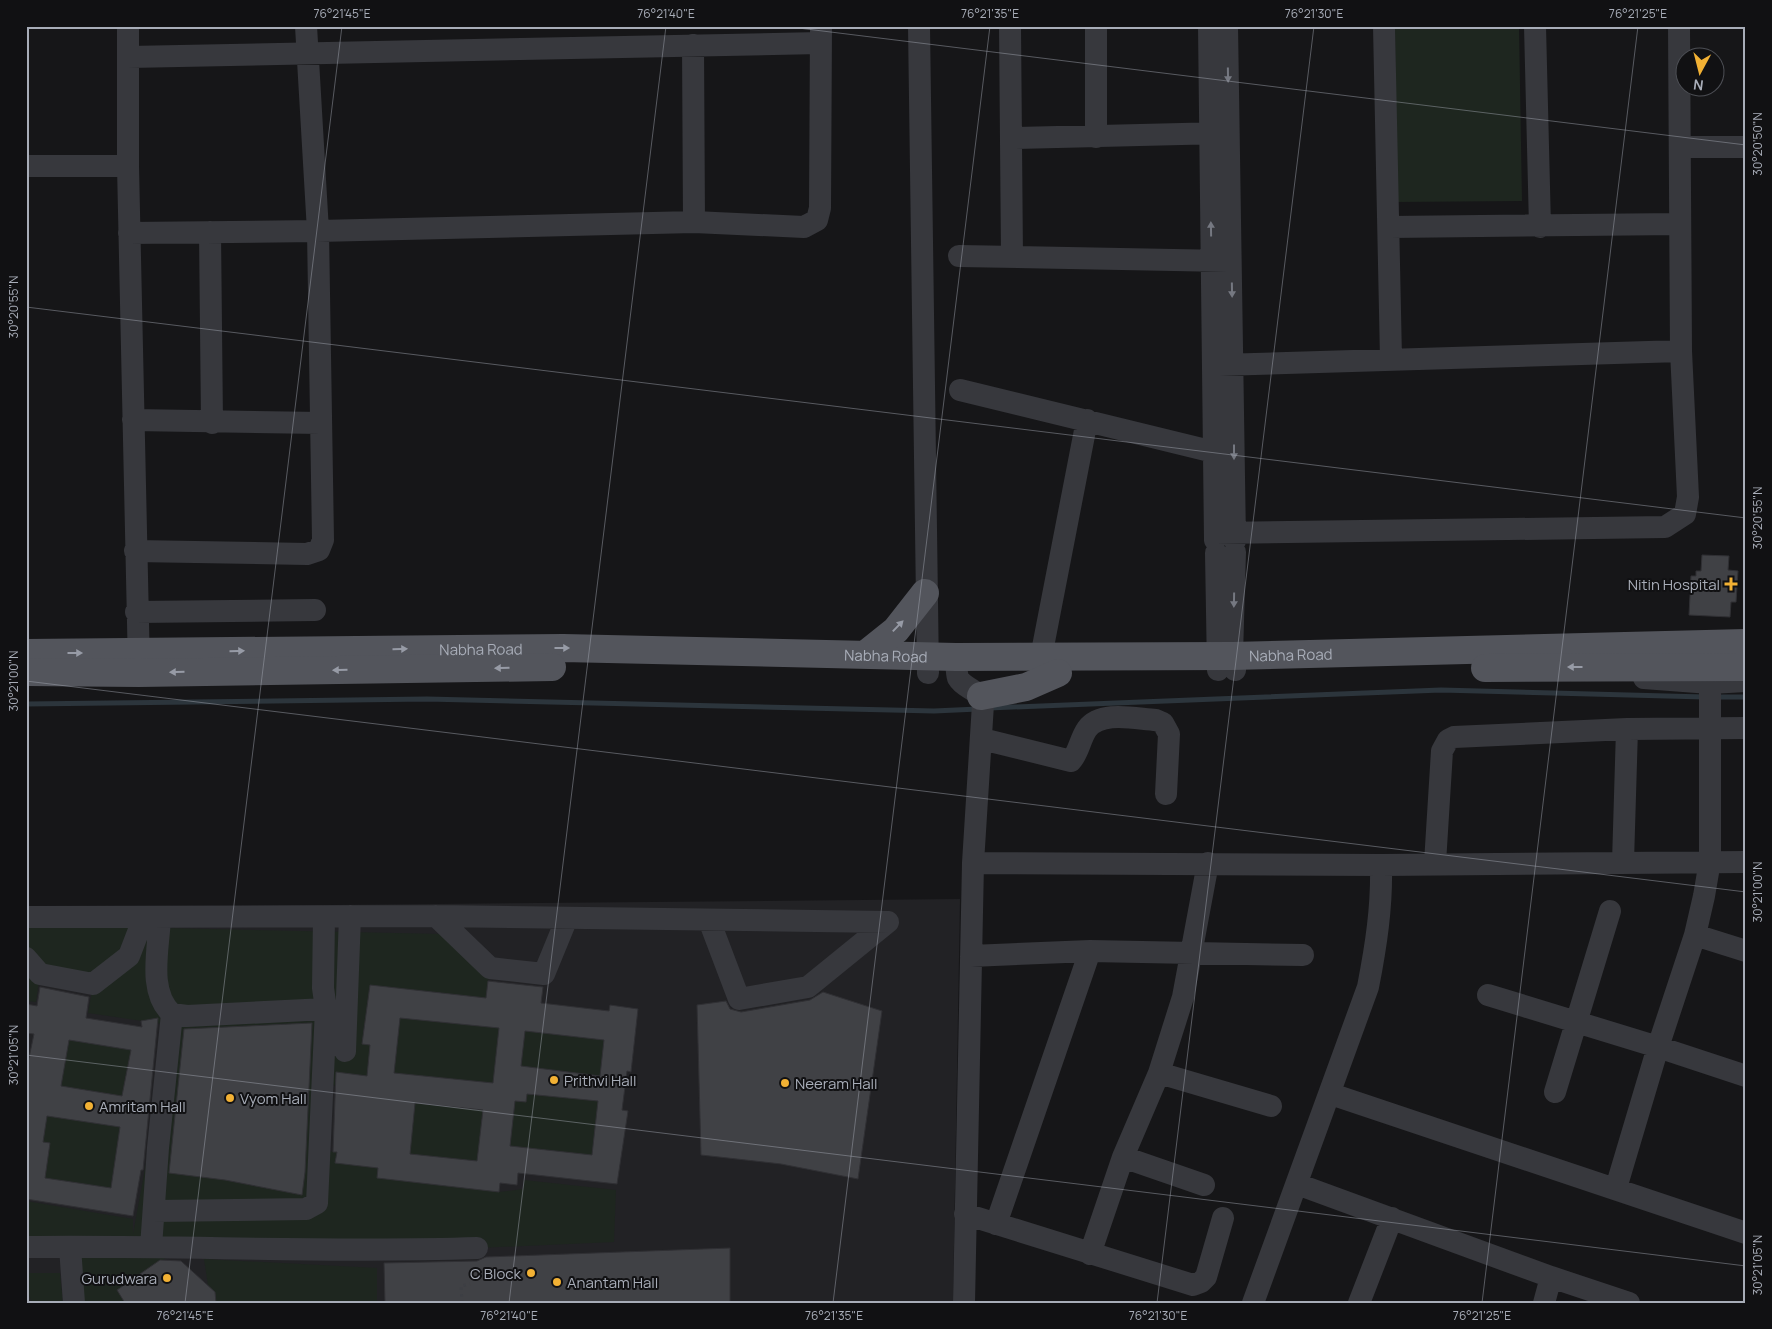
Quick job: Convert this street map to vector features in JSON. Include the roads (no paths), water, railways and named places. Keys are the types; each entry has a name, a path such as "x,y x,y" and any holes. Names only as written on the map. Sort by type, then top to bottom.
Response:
{"main road":[{"path":"866,654 896,630 925,593"},
{"name":"Nabha Road","path":"605,658 708,665 927,664 1050,666 1226,663 1746,642"},
{"name":"Nabha Road","path":"26,653 138,662"},
{"name":"Nabha Road","path":"26,672 138,662 866,654 927,664"},
{"name":"Nabha Road","path":"1226,663 1746,667"},
{"path":"982,704 1026,687 1050,666"}],"street":[{"path":"128,26 129,233 138,662"},
{"path":"135,551 307,554 319,550 323,540 318,231 306,26"},
{"path":"918,26 927,664"},
{"path":"1010,26 1012,257"},
{"path":"1096,26 1096,137"},
{"path":"1209,26 1219,133 1224,365 1226,663"},
{"path":"1219,133 1227,26"},
{"path":"1384,26 1390,227 1391,359"},
{"path":"1535,26 1540,226"},
{"path":"1225,542 1665,527 1684,514 1688,496 1681,351 1679,26"},
{"path":"129,57 307,53 594,36 693,45 821,35 820,208 817,220 804,227 694,222 318,231 129,233"},
{"path":"693,45 694,222"},
{"path":"1012,138 1219,133"},
{"path":"1680,147 1746,147"},
{"path":"26,166 128,166"},
{"path":"1390,227 1680,224"},
{"path":"210,232 212,423"},
{"path":"959,256 1222,261"},
{"path":"1224,365 1681,351"},
{"path":"1224,365 1214,452 1225,542"},
{"path":"960,390 1214,452"},
{"path":"133,420 321,424"},
{"path":"1050,666 1088,420"},
{"path":"136,612 316,610"},
{"path":"957,665 958,678 965,685 974,689 982,704 982,739 973,863 964,1303"},
{"path":"1617,667 1649,679 1710,692 1746,681"},
{"path":"1616,1188 1658,1047 1695,935 1710,861 1710,692"},
{"path":"982,739 1071,761 1088,728 1098,720 1109,718 1156,720 1163,723 1169,734 1166,794"},
{"path":"1435,864 1442,751 1448,740 1454,737 1627,728 1746,728"},
{"path":"1623,862 1627,728"},
{"path":"973,863 1381,865 1746,862"},
{"path":"1090,1254 1123,1158 1159,1073 1183,997 1193,953 1208,863"},
{"path":"1253,1303 1331,1094 1368,987 1378,940 1382,900 1381,865"},
{"path":"1555,1092 1610,911"},
{"path":"345,1051 350,916"},
{"path":"436,916 490,968 544,974 567,918"},
{"path":"26,917 436,916 888,922 808,987 739,999 709,920"},
{"path":"26,958 40,974 93,984 129,956 152,917"},
{"path":"152,917 158,994 163,1006 172,1014 187,1016 326,1009"},
{"path":"155,1211 306,1209 317,1203 326,1009 323,988 324,917"},
{"path":"1695,935 1746,951"},
{"path":"971,956 1090,950 1302,954"},
{"path":"996,1224 1090,950"},
{"path":"1488,995 1746,1076"},
{"path":"151,1247 158,1148 172,1014"},
{"path":"1159,1073 1271,1106"},
{"path":"1331,1094 1746,1233"},
{"path":"1123,1158 1204,1185"},
{"path":"1297,1184 1551,1277 1629,1303"},
{"path":"965,1214 1193,1285 1201,1282 1206,1277 1223,1218"},
{"path":"1359,1303 1392,1218"},
{"path":"26,1247 408,1250 477,1248"},
{"path":"70,1247 74,1303"},
{"path":"1544,1303 1551,1277"}],"waterway":[{"path":"989,708 1441,690 1705,697"},
{"path":"1716,697 1746,697"},
{"path":"26,704 427,699 934,711 978,709"}],"place":[{"name":"Nitin Hospital","path":"1731,584"},
{"name":"Prithvi Hall","path":"554,1080"},
{"name":"Neeram Hall","path":"785,1083"},
{"name":"Vyom Hall","path":"230,1098"},
{"name":"Amritam Hall","path":"89,1106"},
{"name":"C Block","path":"531,1273"},
{"name":"Gurudwara","path":"167,1278"},
{"name":"Anantam Hall","path":"557,1282"}]}
